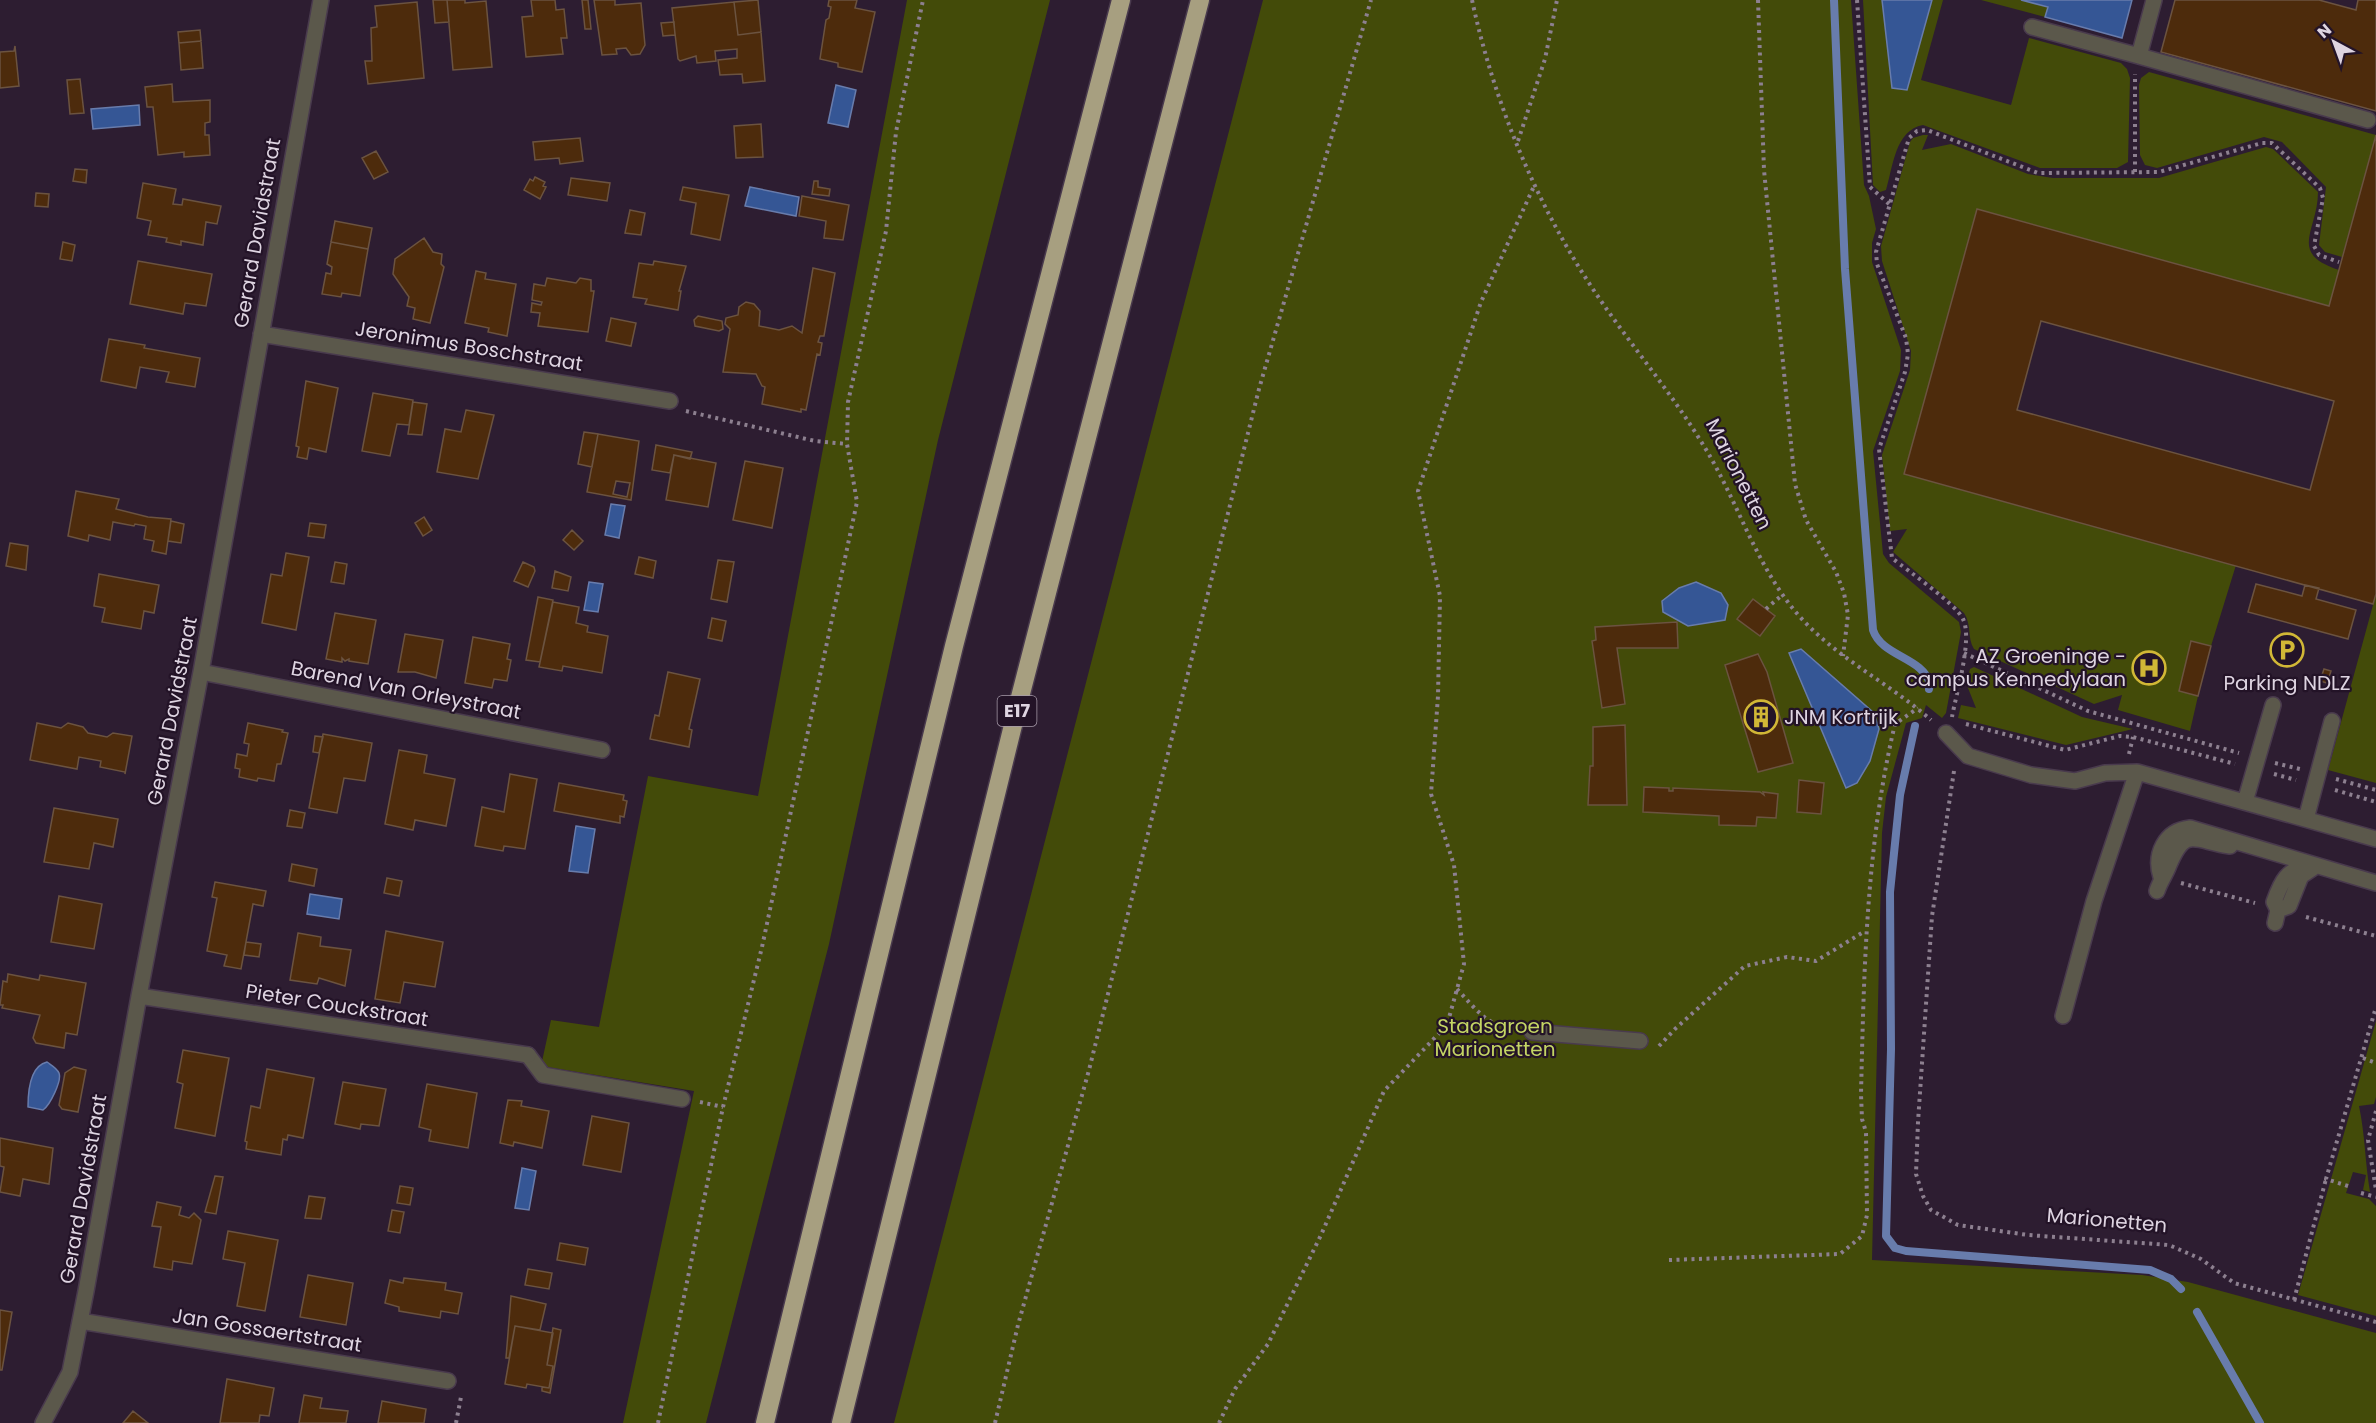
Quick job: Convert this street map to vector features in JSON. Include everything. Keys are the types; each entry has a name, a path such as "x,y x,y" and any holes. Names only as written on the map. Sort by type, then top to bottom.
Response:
{"highway":[{"path":"765,1423 954,645 1121,0"},
{"name":"E17","path":"841,1423 1023,686 1200,0"}],"street":[{"name":"Gerard Davidstraat","path":"43,1423 70,1372 80,1321 201,672 321,0"},
{"path":"2139,56 2154,0"},
{"path":"2032,27 2368,120"},
{"name":"Jeronimus Boschstraat","path":"261,334 670,401"},
{"name":"Barend Van Orleystraat","path":"201,672 602,750"},
{"path":"2245,802 2273,705"},
{"path":"2306,819 2332,721"},
{"path":"1949,727 1968,756 2031,775 2075,781 2105,773 2138,772 2376,839"},
{"path":"2063,1016 2094,901 2138,772"},
{"path":"2159,884 2169,868 2177,846 2187,839 2251,848 2376,883"},
{"path":"2276,917 2289,906 2301,876 2316,866"},
{"name":"Pieter Couckstraat","path":"139,996 528,1056 543,1075 682,1099"},
{"path":"1532,1032 1640,1041"},
{"name":"Jan Gossaertstraat","path":"80,1321 448,1381"}],"path":[{"path":"658,1423 723,1107 762,947 857,502 847,444 848,402 886,231 898,123 923,0"},
{"path":"995,1423 1018,1325 1089,1070 1259,389 1371,0"},
{"name":"Marionetten","path":"1472,0 1480,37 1517,142 1535,183 1587,280 1704,446 1755,551 1782,595 1818,636 1843,657 1949,727 1956,762 1932,916 1916,1164 1919,1187 1931,1210 1958,1225 2028,1235 2169,1245 2193,1254 2234,1283 2376,1322"},
{"path":"1517,142 1545,59 1557,0"},
{"path":"1758,0 1764,170 1795,483 1806,520 1836,572 1844,592 1848,615 1843,657"},
{"path":"1857,0 1870,187 1889,204"},
{"path":"2135,172 2135,70 2139,56"},
{"path":"1949,727 1964,653 1966,631 1960,615 1892,558 1879,449 1905,372 1908,354 1906,338 1876,258 1909,138 1917,131 1928,130 2038,173 2159,172 2262,142 2272,143 2320,188 2323,198 2314,246 2319,255 2339,262"},
{"path":"1219,1423 1235,1389 1268,1344 1321,1235 1384,1091 1447,1024 1464,964 1454,865 1431,795 1438,696 1440,596 1419,491 1481,302 1535,183"},
{"path":"670,401 680,410 815,441 847,444"},
{"path":"1766,609 1782,595"},
{"path":"1964,653 2088,711 2376,790"},
{"path":"1669,1260 1840,1254 1862,1236 1867,1215 1866,1132 1862,1119 1862,1094 1866,930 1872,853 1884,771 1895,724 1918,708"},
{"path":"1655,1051 1675,1029 1745,966 1787,957 1816,961 1866,930"},
{"path":"1457,988 1482,1017 1500,1028 1532,1032"},
{"path":"2294,1300 2376,1007"},
{"path":"2362,1058 2376,1063"},
{"path":"2376,1112 2368,1140 2376,1190"},
{"path":"2326,1179 2348,1186"},
{"path":"2361,1193 2376,1197"}],"green space":[{"path":"907,0 1050,0 938,440 829,944 706,1423 623,1423 694,1091 541,1066 551,1020 599,1027 648,776 758,796"},
{"name":"Stadsgroen Marionetten","path":"1263,0 1851,0 1864,185 1869,196 1876,229 1872,243 1872,262 1901,350 1900,371 1873,451 1883,554 1889,563 1959,622 1961,632 1946,713 1942,718 1926,705 1922,718 1906,723 1886,797 1882,833 1872,1260 2142,1275 2188,1282 2376,1333 2376,1423 894,1423"},
{"path":"1863,0 1943,0 1921,80 2011,105 2029,38 2121,63 2127,69 2130,78 2128,162 2117,168 2040,168 1923,125 1906,134 1893,161 1886,190 1880,192 1873,185"},
{"path":"1981,0 2021,0 2048,7 2045,17"},
{"path":"2149,72 2376,135 2342,257 2325,252 2319,245 2326,187 2282,142 2264,137 2157,168 2145,165 2140,155 2139,85 2141,78"},
{"path":"1928,135 1922,150 1951,144 2028,174 2053,178 2159,178 2266,147 2273,149 2318,192 2309,239 2314,256 2339,270 2329,306 1977,209 1904,474 2236,565 2211,646 2191,642 2179,691 2198,696 2190,731 2118,710 2122,695 2094,704 1974,649 1964,613 1893,552 1907,529 1890,531 1882,455 1910,370 1911,351 1882,261 1881,246 1910,142 1913,138"},
{"path":"2376,594 2376,783 2328,770"},
{"path":"1974,667 2082,717 2133,729 2066,745 1958,718 1961,705 1976,708 1966,683 1970,669"},
{"path":"2376,1021 2376,1097 2374,1104 2359,1106 2370,1192 2363,1190 2366,1175 2353,1172 2346,1193 2369,1199 2376,1206 2376,1316 2298,1295"}],"water":[{"path":"1882,0 1932,0 1907,90 1892,88"},
{"path":"2021,0 2132,0 2122,38 2045,17 2048,7"},
{"path":"836,85 856,90 848,127 828,123"},
{"path":"139,105 140,125 93,129 91,109"},
{"path":"750,187 799,197 796,216 745,206"},
{"path":"611,504 625,506 619,538 605,535"},
{"path":"589,582 603,584 598,612 584,610"},
{"path":"1696,582 1721,593 1728,605 1725,620 1688,626 1663,612 1662,601 1679,588"},
{"path":"1801,649 1874,713 1879,729 1870,761 1857,783 1846,788 1789,653"},
{"path":"576,826 595,829 588,873 569,871"},
{"path":"310,894 342,899 339,919 307,914"},
{"path":"47,1062 59,1073 55,1093 43,1110 28,1107 31,1080 41,1064"},
{"path":"522,1168 536,1171 529,1210 515,1208"}],"building":[{"path":"433,0 447,0 449,22 435,23"},
{"path":"447,0 465,0 465,3 486,1 492,67 453,70"},
{"path":"531,0 555,0 556,10 564,9 567,38 561,38 563,54 526,57 522,17 533,16"},
{"path":"582,0 588,0 591,29 585,29"},
{"path":"594,0 615,0 615,5 641,3 645,45 640,54 631,55 626,48 616,49 617,54 602,55"},
{"path":"758,0 761,32 738,35 734,2"},
{"path":"829,0 857,0 855,8 875,12 862,72 838,67 838,63 820,59 826,20 829,18 831,7 828,6"},
{"path":"2175,0 2319,0 2356,10 2358,0 2376,0 2376,111 2161,52"},
{"path":"417,2 424,78 368,84 365,61 372,61 371,28 377,27 375,6"},
{"path":"734,2 738,35 761,32 765,81 743,83 742,74 720,75 718,60 737,58 737,49 715,51 716,61 697,63 696,56 680,61 678,59 672,8"},
{"path":"674,22 675,35 663,36 661,23"},
{"path":"200,30 201,41 179,43 178,32"},
{"path":"201,41 203,68 181,70 179,43"},
{"path":"15,46 19,86 0,88 0,52 14,51"},
{"path":"80,79 84,113 70,114 67,80"},
{"path":"172,84 173,102 210,100 210,122 205,123 205,135 209,135 210,155 184,157 184,152 158,155 153,107 147,107 145,87"},
{"path":"761,124 763,157 736,158 734,126"},
{"path":"2376,135 2376,594 2373,604 1904,474 1977,209 2329,306","holes":["2041,321 2334,401 2310,490 2017,410"]},
{"path":"580,138 583,161 560,164 559,158 535,160 533,142"},
{"path":"376,151 388,172 374,179 362,158"},
{"path":"75,169 87,170 86,183 73,181"},
{"path":"535,177 545,182 543,186 546,187 540,199 524,190 530,179 533,181"},
{"path":"571,178 610,183 607,201 568,195"},
{"path":"814,181 818,181 818,187 830,189 829,196 812,194"},
{"path":"143,183 176,189 173,204 182,205 183,199 221,206 217,224 206,222 203,245 181,241 181,245 166,242 167,238 148,235 151,221 137,218"},
{"path":"683,187 729,195 720,240 691,234 696,203 680,200"},
{"path":"36,193 49,194 48,207 35,206"},
{"path":"802,196 849,205 843,240 824,238 826,221 799,216"},
{"path":"630,210 645,213 641,235 625,233"},
{"path":"335,221 372,228 368,249 331,242"},
{"path":"424,238 433,252 442,254 441,264 444,267 430,323 413,319 415,308 407,306 409,297 393,274 395,259"},
{"path":"63,242 75,245 72,261 60,259"},
{"path":"331,242 368,249 360,296 342,293 341,297 322,294 326,273 331,274 332,267 327,264"},
{"path":"138,261 212,274 206,306 185,303 183,314 130,304"},
{"path":"654,261 686,266 679,291 681,291 678,310 645,304 647,299 633,297 639,263 653,265"},
{"path":"813,268 835,273 824,336 820,336 818,342 822,343 820,355 817,354 806,410 801,409 801,412 762,404 765,387 762,386 756,374 723,372 730,329 725,324 726,318 738,315 739,307 746,302 754,304 760,311 759,326 779,330 792,326 802,333"},
{"path":"476,271 486,273 485,279 516,284 507,336 488,332 489,328 465,323"},
{"path":"547,278 576,283 580,278 591,280 591,291 594,291 588,332 538,326 540,313 531,312 532,303 541,305 542,302 532,300 534,284 545,286"},
{"path":"698,316 722,321 723,329 719,331 695,326 694,320"},
{"path":"611,318 636,323 631,346 606,341"},
{"path":"109,339 200,358 195,387 166,382 169,372 140,367 136,388 101,381"},
{"path":"306,381 338,388 326,452 309,448 307,459 297,457 299,447 296,446"},
{"path":"373,393 413,400 409,425 397,424 390,456 362,451"},
{"path":"413,402 427,404 422,435 408,434"},
{"path":"466,410 494,415 478,479 437,472 445,429 461,432"},
{"path":"584,432 598,434 592,467 578,464"},
{"path":"598,434 639,441 631,500 587,492","holes":["616,481 630,483 627,497 613,494"]},
{"path":"656,445 692,452 690,459 674,455 670,473 652,470"},
{"path":"674,455 716,463 708,507 666,500"},
{"path":"745,461 783,468 772,528 733,520"},
{"path":"76,491 119,499 116,509 148,517 171,519 166,554 152,551 154,541 144,539 146,526 113,522 110,540 89,535 88,541 68,536"},
{"path":"424,517 432,530 423,536 415,523"},
{"path":"171,521 184,524 181,543 168,541"},
{"path":"310,523 326,525 324,538 308,536"},
{"path":"572,530 583,541 574,550 563,540"},
{"path":"10,543 28,546 26,570 6,566"},
{"path":"286,553 309,557 296,630 262,623 271,574 282,576"},
{"path":"639,557 656,561 653,578 635,574"},
{"path":"718,560 734,562 727,602 711,599"},
{"path":"335,562 347,564 344,584 331,582"},
{"path":"523,562 534,567 535,571 528,587 514,581"},
{"path":"555,571 571,577 568,591 552,588"},
{"path":"99,574 159,585 154,613 144,611 141,629 102,622 105,608 94,606"},
{"path":"2256,584 2302,596 2305,585 2319,588 2316,599 2356,610 2348,639 2248,612"},
{"path":"538,597 553,600 540,662 526,660"},
{"path":"1753,599 1775,616 1760,636 1737,619"},
{"path":"553,602 579,607 576,623 588,626 587,632 608,636 602,673 563,666 562,671 539,667"},
{"path":"335,613 376,620 368,664 349,661 349,659 345,661 342,658 342,662 326,659"},
{"path":"712,618 726,621 722,641 708,638"},
{"path":"1677,622 1678,648 1617,648 1625,704 1602,708 1592,641 1596,640 1595,627"},
{"path":"405,634 443,640 436,678 415,672 398,672"},
{"path":"473,637 510,644 507,659 511,660 507,681 494,679 492,688 465,683"},
{"path":"2191,641 2211,646 2198,696 2179,691"},
{"name":"JNM Kortrijk","path":"1758,654 1767,672 1793,763 1758,772 1725,665"},
{"path":"2324,669 2331,671 2327,683 2320,681"},
{"path":"668,672 700,679 689,729 692,730 689,747 650,739 655,715 659,716"},
{"path":"37,723 61,728 68,723 83,727 88,733 107,737 113,733 132,736 125,774 125,772 100,767 101,761 79,757 77,769 30,760"},
{"path":"248,723 288,733 281,764 277,764 274,781 258,778 257,781 239,777 240,769 235,768 237,754 247,756 249,744 244,743"},
{"path":"1625,725 1627,805 1588,805 1590,766 1593,766 1593,727"},
{"path":"323,734 372,743 365,781 344,778 337,813 309,808"},
{"path":"315,736 323,737 319,753 313,752"},
{"path":"399,750 427,755 424,773 455,779 446,826 415,820 413,830 385,824"},
{"path":"510,774 537,779 525,849 504,846 503,851 475,846 482,807 504,812"},
{"path":"1799,780 1824,783 1821,814 1797,812"},
{"path":"559,783 624,795 623,800 627,801 624,817 620,816 620,823 554,811"},
{"path":"1644,787 1669,788 1669,791 1673,791 1673,788 1778,794 1776,818 1757,817 1756,826 1719,825 1719,816 1643,812"},
{"path":"54,808 118,819 113,847 94,843 89,869 44,862"},
{"path":"290,810 305,813 302,828 287,826"},
{"path":"292,864 317,869 314,886 289,881"},
{"path":"387,878 402,881 399,896 384,893"},
{"path":"215,882 266,891 263,906 253,904 241,969 224,966 227,955 207,951 217,898 212,897"},
{"path":"59,896 102,904 94,949 51,942"},
{"path":"386,931 443,942 435,987 404,982 400,1003 375,999"},
{"path":"298,933 321,937 320,946 351,950 345,986 319,978 317,984 290,980"},
{"path":"246,942 261,944 259,957 244,955"},
{"path":"8,974 39,980 40,975 86,983 77,1035 66,1033 64,1048 36,1043 33,1038 40,1015 2,1008 3,1005 0,1005 3,981 7,982"},
{"path":"183,1050 229,1058 215,1136 175,1128 183,1084 177,1082"},
{"path":"74,1067 86,1070 78,1112 62,1109 59,1105 65,1073"},
{"path":"267,1069 314,1078 303,1138 288,1135 287,1140 283,1139 281,1155 246,1149 247,1142 245,1141 251,1106 260,1108"},
{"path":"343,1082 386,1089 379,1126 361,1124 360,1129 335,1124"},
{"path":"427,1084 477,1093 468,1148 429,1141 431,1130 419,1127"},
{"path":"508,1100 522,1101 521,1106 549,1111 542,1148 514,1142 513,1146 500,1143"},
{"path":"592,1116 629,1123 621,1172 583,1165"},
{"path":"0,1138 53,1148 49,1184 23,1179 20,1196 0,1192 4,1167 0,1166"},
{"path":"215,1176 223,1177 216,1214 205,1212"},
{"path":"400,1186 413,1188 410,1205 397,1203"},
{"path":"309,1196 325,1198 321,1219 305,1218"},
{"path":"157,1202 181,1207 179,1215 189,1218 194,1213 201,1220 192,1264 173,1261 172,1270 154,1267 161,1227 152,1226"},
{"path":"392,1210 404,1212 400,1233 388,1231"},
{"path":"228,1231 278,1240 265,1311 237,1306 245,1263 223,1259"},
{"path":"560,1243 588,1248 585,1265 557,1260"},
{"path":"528,1269 552,1273 549,1289 525,1285"},
{"path":"308,1275 353,1283 346,1325 300,1317"},
{"path":"404,1278 446,1283 445,1290 462,1293 458,1314 441,1311 440,1318 399,1311 399,1307 385,1303 390,1280 403,1283"},
{"path":"511,1296 546,1304 540,1330 515,1326 509,1358 506,1358"},
{"path":"0,1310 12,1312 2,1370 0,1370"},
{"path":"515,1326 553,1333 547,1365 553,1366 549,1388 527,1384 526,1388 505,1384"},
{"path":"553,1328 561,1330 550,1393 542,1391 542,1387 549,1388 553,1366 547,1365"},
{"path":"227,1379 274,1388 269,1416 260,1415 259,1423 220,1423"},
{"path":"304,1395 322,1398 320,1408 348,1411 346,1423 299,1423"},
{"path":"382,1401 426,1409 424,1423 378,1423"},
{"path":"133,1411 148,1423 123,1423"}],"waterway":[{"path":"1834,0 1845,269 1873,630 1885,646 1911,662 1926,675 1930,684 1929,689"},
{"path":"1915,726 1900,795 1890,892 1891,1049 1886,1236 1895,1248 1906,1251 2150,1270 2171,1279 2181,1289"},
{"path":"2197,1312 2260,1423"}],"place":[{"name":"Parking NDLZ","path":"2287,650"},
{"name":"AZ Groeninge - campus Kennedylaan","path":"2149,668"},
{"name":"JNM Kortrijk","path":"1761,717"}]}
